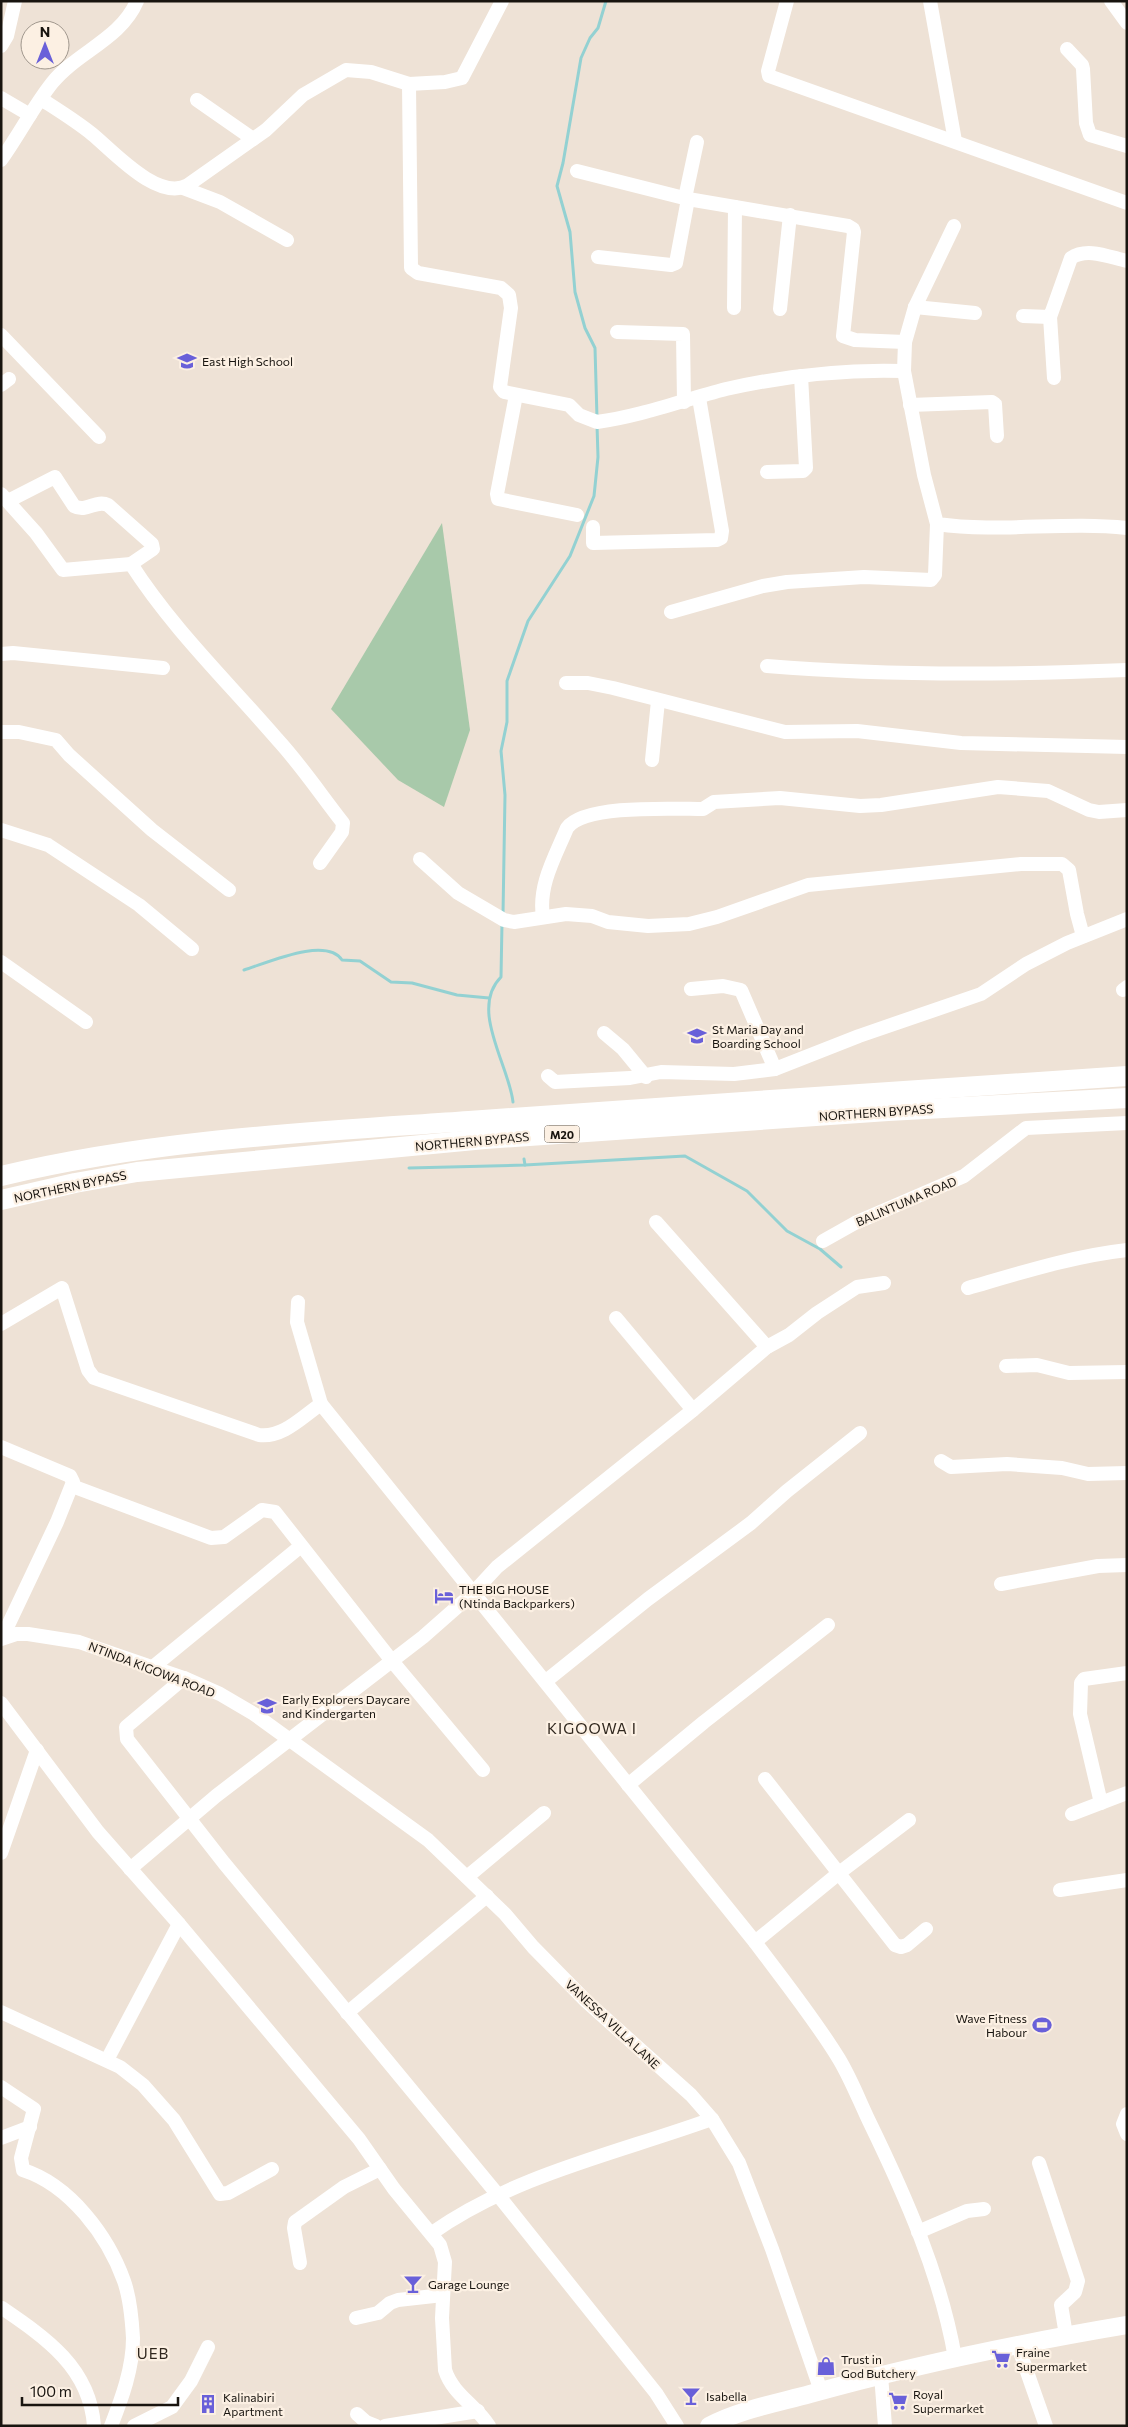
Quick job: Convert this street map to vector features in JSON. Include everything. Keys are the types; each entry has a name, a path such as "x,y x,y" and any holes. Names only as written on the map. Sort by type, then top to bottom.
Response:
{"highway":[{"name":"NORTHERN BYPASS","path":"1,1176 56,1163 139,1148 297,1132 1127,1076"},
{"name":"NORTHERN BYPASS","path":"1,1200 75,1183 137,1172 445,1143 878,1112 1127,1098"}],"main road":[{"path":"709,2426 737,2414 881,2375 1066,2335 1127,2325"}],"street":[{"path":"1,46 7,36 16,1"},
{"path":"1,160 41,99 66,67 108,37 122,23 137,1"},
{"path":"183,188 253,140 304,95 346,70 371,72 409,84 446,82 462,78 502,1"},
{"path":"787,1 768,71 769,76 1127,203"},
{"path":"930,1 956,141"},
{"path":"1111,1 1127,23"},
{"path":"1067,49 1082,65 1086,123 1090,135 1127,146"},
{"path":"409,84 411,268 418,274 506,291 512,308 500,387 504,392 569,405 579,415 597,422 684,402 726,390 800,376 855,370 904,371"},
{"path":"1,98 30,115"},
{"path":"41,99 91,133 136,172 167,188 183,188 220,202 287,240"},
{"path":"197,100 253,140"},
{"path":"598,257 674,265 676,263 697,142"},
{"path":"577,172 686,198 835,223 853,229 852,264 842,327 843,336 855,340 905,342"},
{"path":"734,308 735,207"},
{"path":"780,308 790,215"},
{"path":"671,612 763,586 787,582 864,577 928,581 934,578 937,524 904,371 905,342 915,307 954,226"},
{"path":"1054,378 1050,317 1071,258 1078,253 1093,253 1127,260"},
{"path":"915,307 975,313"},
{"path":"1023,316 1050,317"},
{"path":"617,332 683,334 684,402"},
{"path":"1,335 99,437"},
{"path":"767,472 803,470 806,468 800,376"},
{"path":"516,395 497,494 498,499 577,515"},
{"path":"593,527 593,543 717,540 721,538 722,531 699,398"},
{"path":"910,405 992,402 995,404 997,436"},
{"path":"55,478 74,506 86,509 104,503 152,544 153,549 131,564 60,570 36,533 5,498 55,478"},
{"path":"937,524 1022,527 1079,524 1127,528"},
{"path":"131,564 150,594 176,628 279,740 343,823 342,832 320,862"},
{"path":"1,654 14,653 163,668"},
{"path":"768,666 831,672 961,675 1127,670"},
{"path":"566,682 588,683 613,688 785,732 857,731 961,743 1127,747"},
{"path":"652,760 658,701"},
{"path":"1,732 18,732 56,740 69,755 152,830 229,890"},
{"path":"543,917 541,903 546,879 567,828 570,824 598,812 703,809 719,802 780,798 860,806 881,805 998,787 1048,791 1089,810 1098,812 1127,810"},
{"path":"1,830 48,845 139,905 192,949"},
{"path":"420,859 452,889 504,920 514,922 566,914 592,916 608,922 648,926 689,924 742,909 808,886 1020,864 1062,864 1070,870 1077,914 1083,936"},
{"path":"548,1076 556,1082 646,1077 661,1072 734,1074 775,1069 859,1036 981,994 1026,964 1083,936 1127,919"},
{"path":"1,962 86,1022"},
{"path":"691,988 723,986 741,990 775,1069"},
{"path":"604,1033 623,1048 646,1077"},
{"name":"BALINTUMA ROAD","path":"823,1242 855,1223 964,1176 1026,1128 1127,1123"},
{"path":"656,1222 767,1348"},
{"path":"968,1288 1036,1268 1105,1252 1127,1250"},
{"path":"130,1869 190,1818 422,1637 473,1593 497,1567 526,1542 693,1410 767,1348 789,1335 817,1312 857,1287 884,1283"},
{"path":"1,1324 62,1288 88,1370 94,1378 258,1435 278,1434 321,1404"},
{"path":"298,1302 297,1322 321,1404 756,1942 804,2006 840,2061 888,2159 918,2232 941,2298 955,2358"},
{"path":"616,1318 693,1410"},
{"path":"1006,1366 1037,1365 1069,1373 1127,1372"},
{"path":"546,1681 648,1599 751,1523 787,1491 860,1433"},
{"path":"1,1447 70,1476 73,1482 2,1639"},
{"path":"941,1461 951,1467 1008,1464 1062,1468 1088,1474 1127,1473"},
{"path":"72,1486 200,1534 217,1538 224,1537 262,1510 271,1510 392,1661 483,1770"},
{"path":"153,1667 301,1546"},
{"path":"1001,1584 1098,1566 1127,1564"},
{"path":"628,1785 704,1722 828,1625"},
{"name":"NTINDA KIGOWA ROAD","path":"2,1639 28,1634 61,1638 79,1642 153,1667 184,1678 246,1709 291,1739"},
{"path":"1102,1803 1080,1714 1082,1682 1084,1679 1127,1673"},
{"path":"184,1678 126,1727 127,1739 224,1862 498,2195 656,2393 677,2426"},
{"path":"1,1703 98,1832 179,1924 359,2139 380,2169 432,2233 440,2245 446,2262 443,2295 445,2370 458,2394 478,2411 489,2426"},
{"name":"VANESSA VILLA LANE","path":"291,1739 428,1840 487,1896 586,2001 691,2095 712,2119 739,2163 775,2256 821,2391"},
{"path":"1,1853 37,1750"},
{"path":"765,1779 895,1945 901,1947 907,1945 926,1928"},
{"path":"1072,1814 1127,1793"},
{"path":"466,1877 544,1813"},
{"path":"756,1942 839,1873 910,1820"},
{"path":"1060,1890 1127,1880"},
{"path":"347,2013 487,1896"},
{"path":"107,2060 179,1924"},
{"path":"1,2012 107,2060 129,2072 152,2093 174,2120 220,2194 228,2193 272,2169"},
{"path":"1,2087 34,2109 21,2158 21,2167 23,2170 45,2178 89,2219 110,2250 124,2281 133,2338 131,2363 121,2401 111,2426"},
{"path":"1127,2114 1123,2124 1127,2134"},
{"path":"432,2233 482,2201 563,2169 712,2119"},
{"path":"1,2138 30,2126"},
{"path":"1039,2163 1078,2281 1075,2292 1061,2305 1066,2335"},
{"path":"300,2263 294,2228 295,2222 344,2187 380,2169"},
{"path":"918,2232 967,2211 984,2209"},
{"path":"356,2318 378,2313 390,2302 443,2295"},
{"path":"2,2308 46,2340 74,2367 87,2392 94,2426"},
{"path":"1018,2346 1046,2426"},
{"path":"134,2426 172,2407 191,2381 208,2347"},
{"path":"881,2375 884,2426"},
{"path":"385,2426 478,2411"},
{"path":"357,2414 366,2422 376,2426"}],"green space":[{"path":"442,523 470,730 444,807 398,780 331,709"}],"waterway":[{"path":"597,418 595,348 585,328 575,292 570,232 557,186 563,163 581,58 590,38 598,28 606,1"},
{"path":"503,914 505,795 501,751 507,722 507,681 528,621 570,556 594,496 598,457 597,425"},
{"path":"502,923 501,977 492,990 489,1005 494,1038 513,1102"},
{"path":"244,970 296,953 323,950 334,953 342,960 360,961 391,982 412,983 457,995 489,998"},
{"path":"409,1168 525,1165 685,1156 747,1191 787,1231 820,1249 841,1267"},
{"path":"524,1159 525,1165"}],"place":[{"name":"East High School","path":"187,361"},
{"name":"St Maria Day and Boarding School","path":"697,1036"},
{"name":"THE BIG HOUSE (Ntinda Backparkers)","path":"444,1596"},
{"name":"Early Explorers Daycare and Kindergarten","path":"267,1706"},
{"name":"Wave Fitness Habour","path":"1042,2025"},
{"name":"Garage Lounge","path":"413,2284"},
{"name":"Fraine Supermarket","path":"1001,2359"},
{"name":"Trust in God Butchery","path":"826,2366"},
{"name":"Isabella","path":"691,2396"},
{"name":"Royal Supermarket","path":"898,2401"},
{"name":"Kalinabiri Apartment","path":"208,2404"}],"district":[{"name":"KIGOOWA I","path":"592,1728"},
{"name":"UEB","path":"153,2353"}]}
